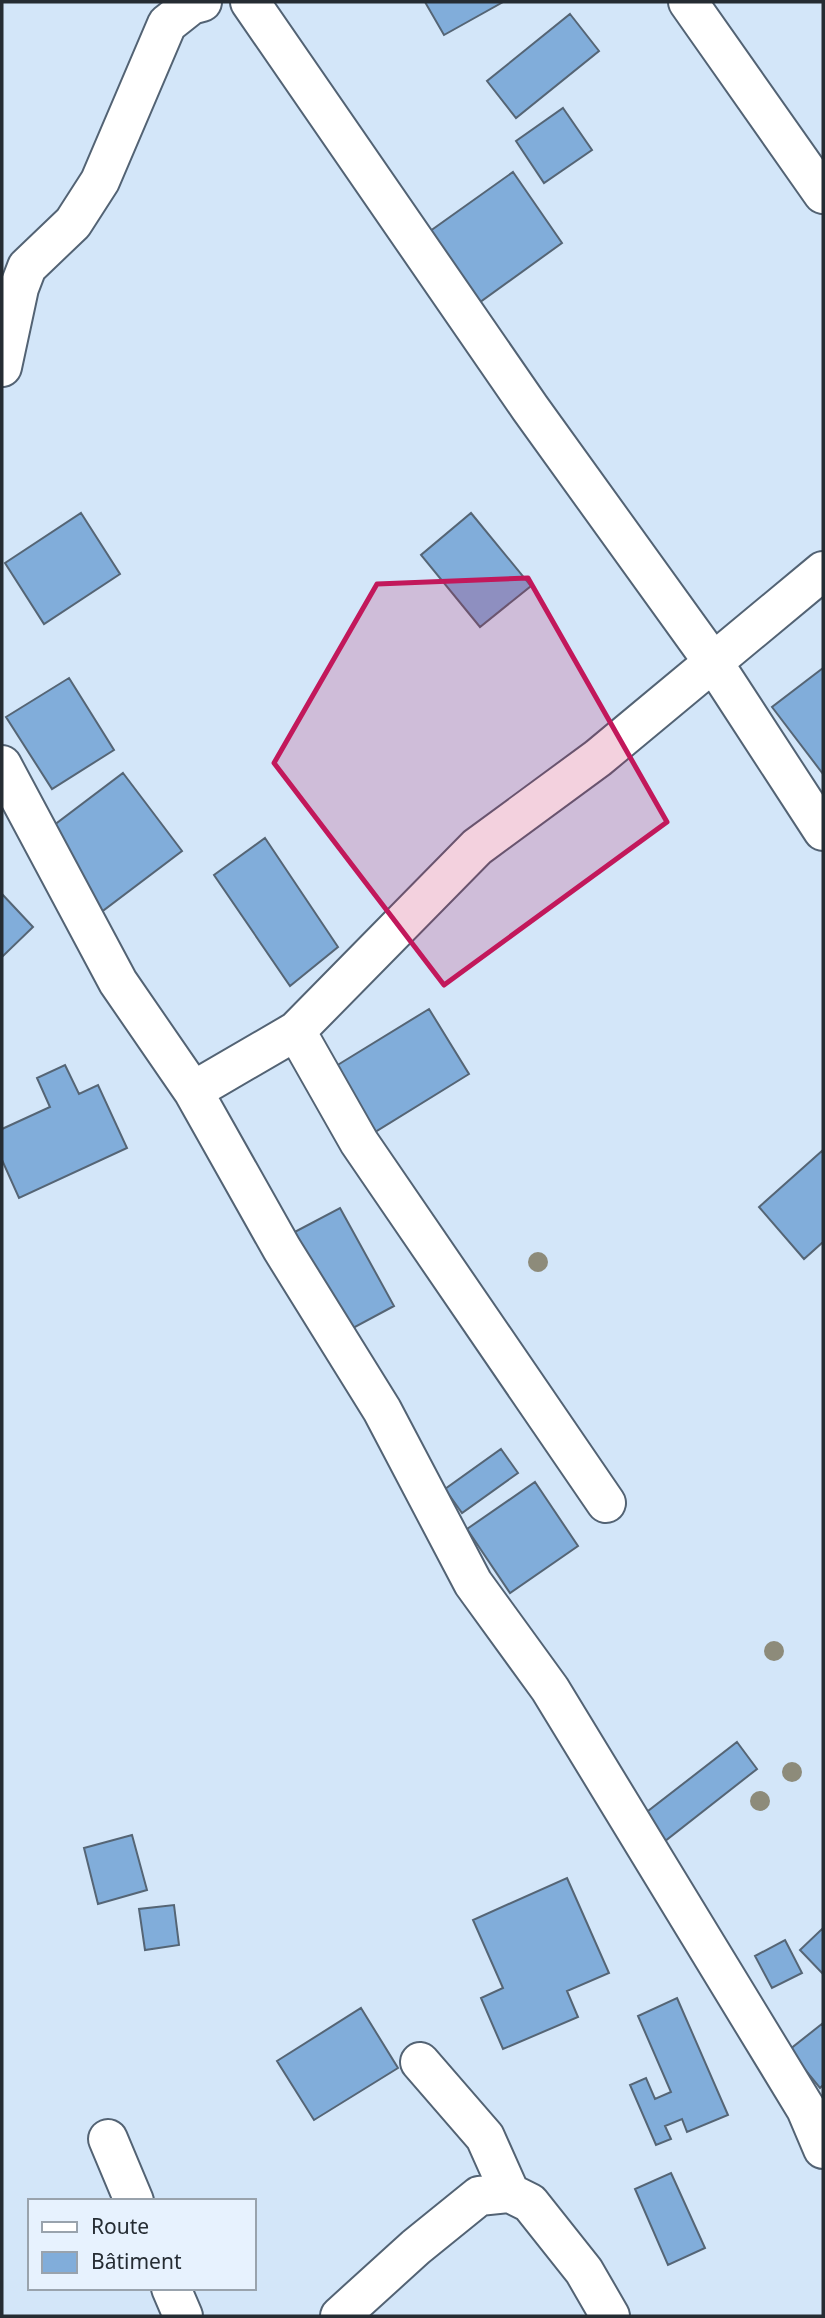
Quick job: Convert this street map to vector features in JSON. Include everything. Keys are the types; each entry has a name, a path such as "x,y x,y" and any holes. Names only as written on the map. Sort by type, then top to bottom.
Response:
{"street":[{"path":"2,367 19,288 27,267 73,223 100,181 167,24 191,5 202,2"},
{"path":"250,2 530,408 713,662 823,831"},
{"path":"688,2 823,194"},
{"path":"193,1091 296,1031 477,847 598,758 823,571"},
{"path":"2,765 118,982 193,1091 282,1249 382,1409 473,1583 550,1689 806,2109 823,2149"},
{"path":"296,1031 359,1142 606,1503"},
{"path":"420,2062 485,2137 510,2193"},
{"path":"108,2139 133,2199"},
{"path":"340,2316 416,2247 478,2196 510,2193 530,2203 584,2271 610,2316"},
{"path":"172,2290 183,2316"}],"highlighted area":[{"path":"528,578 667,822 444,985 274,763 377,584"}],"building":[{"path":"425,2 503,2 444,35"},
{"path":"570,14 599,51 516,118 487,81"},
{"path":"563,108 592,150 544,183 516,141"},
{"path":"513,172 562,243 476,305 426,234"},
{"path":"81,513 120,574 44,624 5,563"},
{"path":"471,513 531,586 480,627 421,555"},
{"path":"823,668 823,774 772,707"},
{"path":"69,678 114,750 52,789 6,717"},
{"path":"123,773 182,851 100,913 41,835"},
{"path":"265,838 338,947 290,986 214,875"},
{"path":"2,894 33,927 2,957"},
{"path":"429,1009 469,1074 375,1132 336,1066"},
{"path":"65,1065 79,1094 98,1085 127,1148 19,1198 2,1160 2,1129 50,1107 37,1078"},
{"path":"823,1150 823,1242 804,1259 759,1207"},
{"path":"340,1208 394,1306 342,1334 289,1235"},
{"path":"501,1449 518,1473 462,1513 445,1489"},
{"path":"535,1482 578,1546 510,1593 467,1529"},
{"path":"737,1742 757,1769 660,1845 639,1818"},
{"path":"132,1835 147,1890 98,1904 84,1848"},
{"path":"567,1878 609,1973 567,1991 578,2017 503,2049 481,1998 503,1988 473,1920"},
{"path":"174,1905 179,1945 145,1950 139,1909"},
{"path":"823,1928 823,1974 800,1950"},
{"path":"785,1940 802,1973 772,1988 755,1956"},
{"path":"677,1998 728,2115 687,2132 682,2119 665,2126 671,2139 656,2145 630,2085 646,2078 655,2099 671,2092 638,2016"},
{"path":"361,2008 398,2068 314,2120 277,2061"},
{"path":"823,2023 823,2085 820,2088 789,2050"},
{"path":"671,2173 705,2248 668,2265 635,2189"}]}
